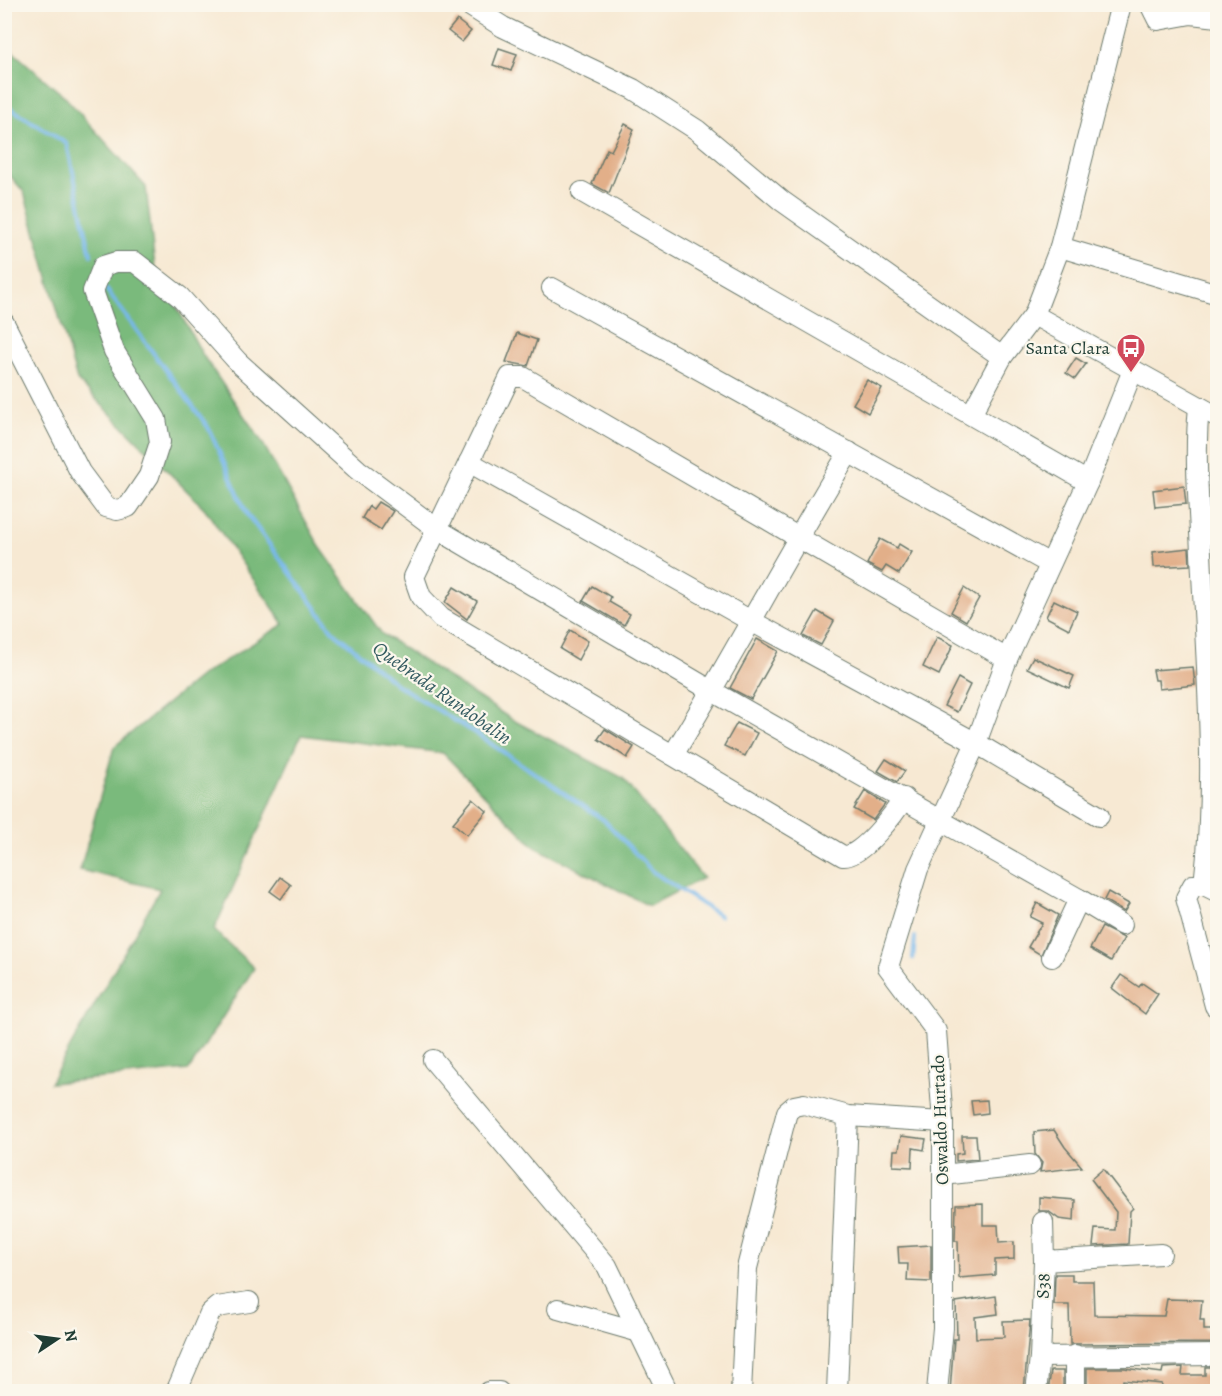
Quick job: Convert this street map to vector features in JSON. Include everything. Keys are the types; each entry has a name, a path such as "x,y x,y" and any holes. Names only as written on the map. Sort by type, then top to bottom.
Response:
{"street":[{"path":"467,4 503,27 633,89 697,130 791,208 1002,357"},
{"path":"492,4 503,27"},
{"path":"972,413 1002,357 1034,315 1060,247 1121,4"},
{"path":"1150,4 1158,20 1191,15 1218,17"},
{"path":"582,192 972,413 1088,482"},
{"path":"1060,247 1218,294"},
{"path":"4,323 80,472 106,507 117,510 128,507 149,476 160,442 156,419 114,351 93,291 104,266 116,262 135,262 180,297 238,362 358,470 437,529 712,691 941,819 1122,926"},
{"path":"552,288 1050,564"},
{"path":"1034,315 1218,417"},
{"name":"Oswaldo Hurtado","path":"937,1392 943,1328 944,1122 936,1031 888,967 918,869 976,742 1007,659 1088,482 1133,370"},
{"path":"904,798 893,815 854,855 843,856 441,618 421,597 414,577 502,388 510,377 523,377 1007,659"},
{"path":"1198,406 1197,469 1209,727 1211,889 1193,885 1186,898 1215,1005"},
{"path":"673,755 712,691 798,536 849,452"},
{"path":"469,462 751,621 976,742 1099,816"},
{"path":"1052,957 1079,899"},
{"path":"433,1060 607,1266 668,1392"},
{"path":"741,1392 747,1268 787,1112 794,1106 804,1104 848,1116 944,1122"},
{"path":"842,1387 848,1116"},
{"path":"943,1175 1030,1165"},
{"path":"1043,1222 1044,1261"},
{"name":"S38","path":"1036,1392 1040,1357 1044,1261 1161,1254"},
{"path":"176,1392 210,1313 217,1307 249,1302"},
{"path":"558,1309 639,1332"},
{"path":"1075,1355 1075,1392"},
{"path":"1040,1357 1218,1355"},
{"path":"489,1392 499,1392"}],"green space":[{"path":"4,44 65,97 146,187 155,267 204,357 262,442 320,547 382,634 511,719 623,778 703,878 649,906 535,847 443,753 301,735 214,930 254,968 189,1070 50,1083 160,889 80,870 114,747 202,675 284,624 205,509 77,380 24,192 5,170"}],"building":[{"path":"457,20 471,31 462,42 448,31"},
{"path":"499,48 517,54 511,71 493,65"},
{"path":"625,124 634,129 609,193 592,184 607,149 611,151"},
{"path":"517,333 537,340 528,366 506,362"},
{"path":"1076,358 1086,364 1075,379 1066,373"},
{"path":"867,380 882,388 868,413 853,404"},
{"path":"1184,486 1186,504 1155,507 1153,490"},
{"path":"378,502 393,511 381,530 362,518 369,506 373,509"},
{"path":"880,539 897,548 899,544 912,552 899,574 886,566 882,572 867,564"},
{"path":"1189,548 1190,565 1154,567 1153,552"},
{"path":"592,586 611,597 609,602 630,614 624,625 583,601"},
{"path":"454,587 477,601 467,619 445,602"},
{"path":"964,588 979,598 966,621 951,612"},
{"path":"1054,600 1077,611 1069,629 1046,617"},
{"path":"817,611 834,621 821,645 803,636"},
{"path":"570,630 588,641 578,660 560,649"},
{"path":"937,637 953,645 939,675 923,667"},
{"path":"757,639 778,651 751,699 730,688"},
{"path":"1033,657 1074,676 1069,688 1027,668"},
{"path":"1193,667 1195,685 1159,689 1153,670"},
{"path":"958,678 970,685 957,712 944,706"},
{"path":"737,723 757,733 745,756 724,746"},
{"path":"605,729 634,747 627,758 598,739"},
{"path":"886,759 905,771 897,782 878,771"},
{"path":"865,791 885,804 873,820 854,809"},
{"path":"473,799 487,811 467,835 453,823"},
{"path":"280,877 291,885 281,899 270,891"},
{"path":"1108,892 1129,904 1124,912 1104,900"},
{"path":"1037,903 1058,915 1041,955 1028,947 1042,923 1030,917"},
{"path":"1102,927 1124,938 1111,961 1090,949"},
{"path":"1121,975 1139,987 1142,983 1158,994 1145,1014 1112,988"},
{"path":"987,1100 988,1113 973,1115 971,1101"},
{"path":"1054,1130 1082,1167 1040,1172 1042,1163 1035,1154 1034,1132"},
{"path":"901,1136 926,1139 924,1150 913,1148 912,1167 893,1166 894,1150 899,1150"},
{"path":"962,1136 976,1136 978,1159 956,1161 956,1154 963,1153"},
{"path":"1103,1169 1133,1208 1130,1211 1128,1244 1093,1246 1095,1229 1115,1230 1116,1212 1091,1179"},
{"path":"1039,1197 1075,1200 1074,1221 1059,1219 1048,1211 1039,1211"},
{"path":"983,1204 983,1225 998,1225 999,1243 1014,1242 1014,1259 995,1260 995,1275 959,1278 958,1241 955,1241 956,1205"},
{"path":"931,1245 931,1282 907,1281 908,1264 899,1264 898,1247"},
{"path":"1055,1274 1072,1274 1072,1281 1093,1281 1094,1315 1164,1316 1167,1299 1202,1300 1200,1320 1204,1320 1204,1330 1218,1330 1218,1343 1070,1344 1069,1305 1054,1305"},
{"path":"996,1296 998,1314 975,1317 976,1338 1004,1337 1003,1321 1030,1320 1024,1391 950,1392 954,1339 957,1339 956,1302"},
{"path":"1183,1367 1182,1375 1205,1375 1205,1367 1218,1367 1218,1392 1161,1392 1162,1384 1123,1380 1121,1392 1087,1392 1087,1368 1124,1368 1162,1373 1163,1368"},
{"path":"1051,1371 1063,1371 1063,1392 1048,1392"}],"waterway":[{"name":"Quebrada Rundobalin","path":"4,104 67,144 91,255"},
{"name":"Quebrada Rundobalin","path":"106,289 208,427 247,514 333,631 396,684 478,735 604,820 653,872 720,916"},
{"path":"913,959 915,937"}],"place":[{"name":"Santa Clara","path":"1131,374"}]}
